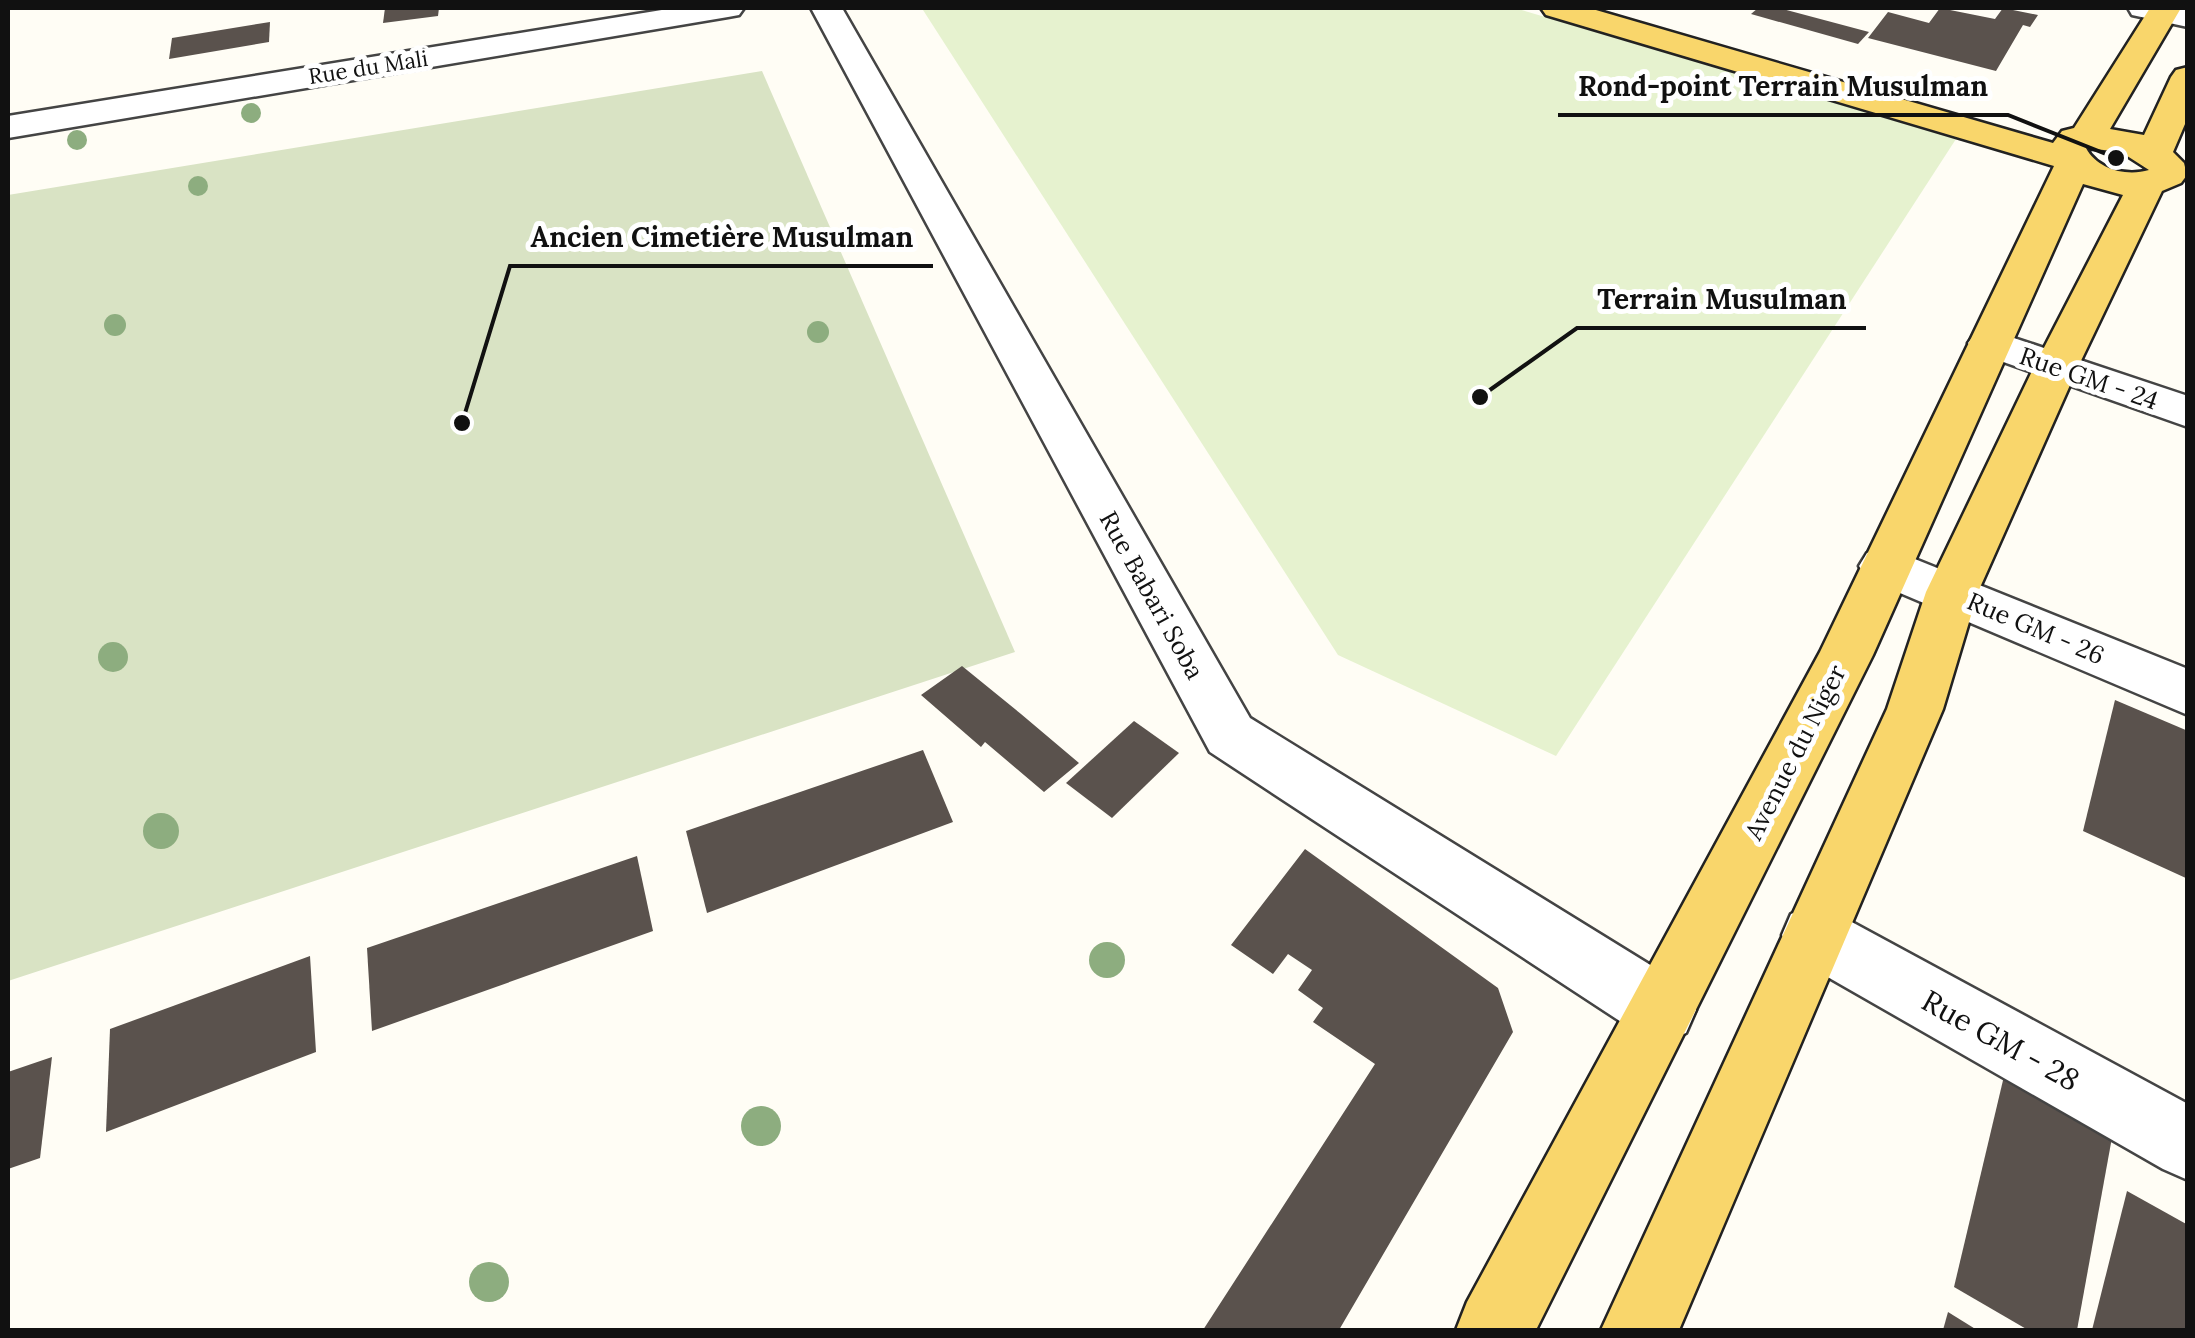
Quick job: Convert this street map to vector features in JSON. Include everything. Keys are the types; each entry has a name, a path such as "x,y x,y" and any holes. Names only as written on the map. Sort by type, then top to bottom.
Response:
{"main road":[{"path":"1557,8 2079,149 2117,139 2165,172"},
{"path":"1632,8 2079,149"},
{"name":"Avenue du Niger","path":"1496,1330 1846,655 2079,149 2164,11"},
{"path":"1640,1330 1915,709 1952,592 2056,367 2165,172 2184,92"}],"street":[{"name":"Rue du Mali","path":"8,127 728,8"},
{"name":"Rue Babari Soba","path":"826,8 1230,735 1662,1010"},
{"name":"Rue GM - 24","path":"1990,344 2188,412"},
{"name":"Rue GM - 26","path":"1884,566 2188,693"},
{"name":"Rue GM - 28","path":"1814,935 2188,1144"}],"green space":[{"path":"1515,8 1956,139 1556,756 1338,655 923,10"},
{"path":"762,71 1015,652 8,981 8,195"}],"building":[{"path":"385,8 439,8 438,16 383,23"},
{"path":"1758,8 1779,8 1869,32 1858,44 1751,14"},
{"path":"1940,8 1995,19 2003,8 2038,15 2030,27 2023,25 1996,71 1868,38 1888,12 1929,23"},
{"path":"270,22 269,42 169,59 172,38"},
{"path":"962,666 1079,763 1044,792 985,742 981,747 921,695"},
{"path":"2115,700 2188,731 2188,879 2083,831"},
{"path":"1134,721 1179,753 1112,818 1066,783"},
{"path":"923,750 953,822 707,913 686,831"},
{"path":"1305,849 1498,988 1513,1032 1339,1330 1203,1330 1375,1064 1313,1022 1323,1008 1298,990 1312,970 1288,954 1273,974 1231,945"},
{"path":"637,856 653,931 372,1031 367,948"},
{"path":"310,956 316,1052 106,1132 110,1029"},
{"path":"2009,1055 2117,1110 2077,1330 2028,1330 1954,1287"},
{"path":"52,1057 40,1158 8,1169 8,1072"},
{"path":"2127,1191 2188,1225 2188,1330 2092,1330"},
{"path":"1948,1312 1977,1330 1943,1330"}],"place":[{"name":"Rond-point Terrain Musulman","path":"2116,158"},
{"name":"Terrain Musulman","path":"1480,397"},
{"name":"Ancien Cimetière Musulman","path":"462,423"}]}
